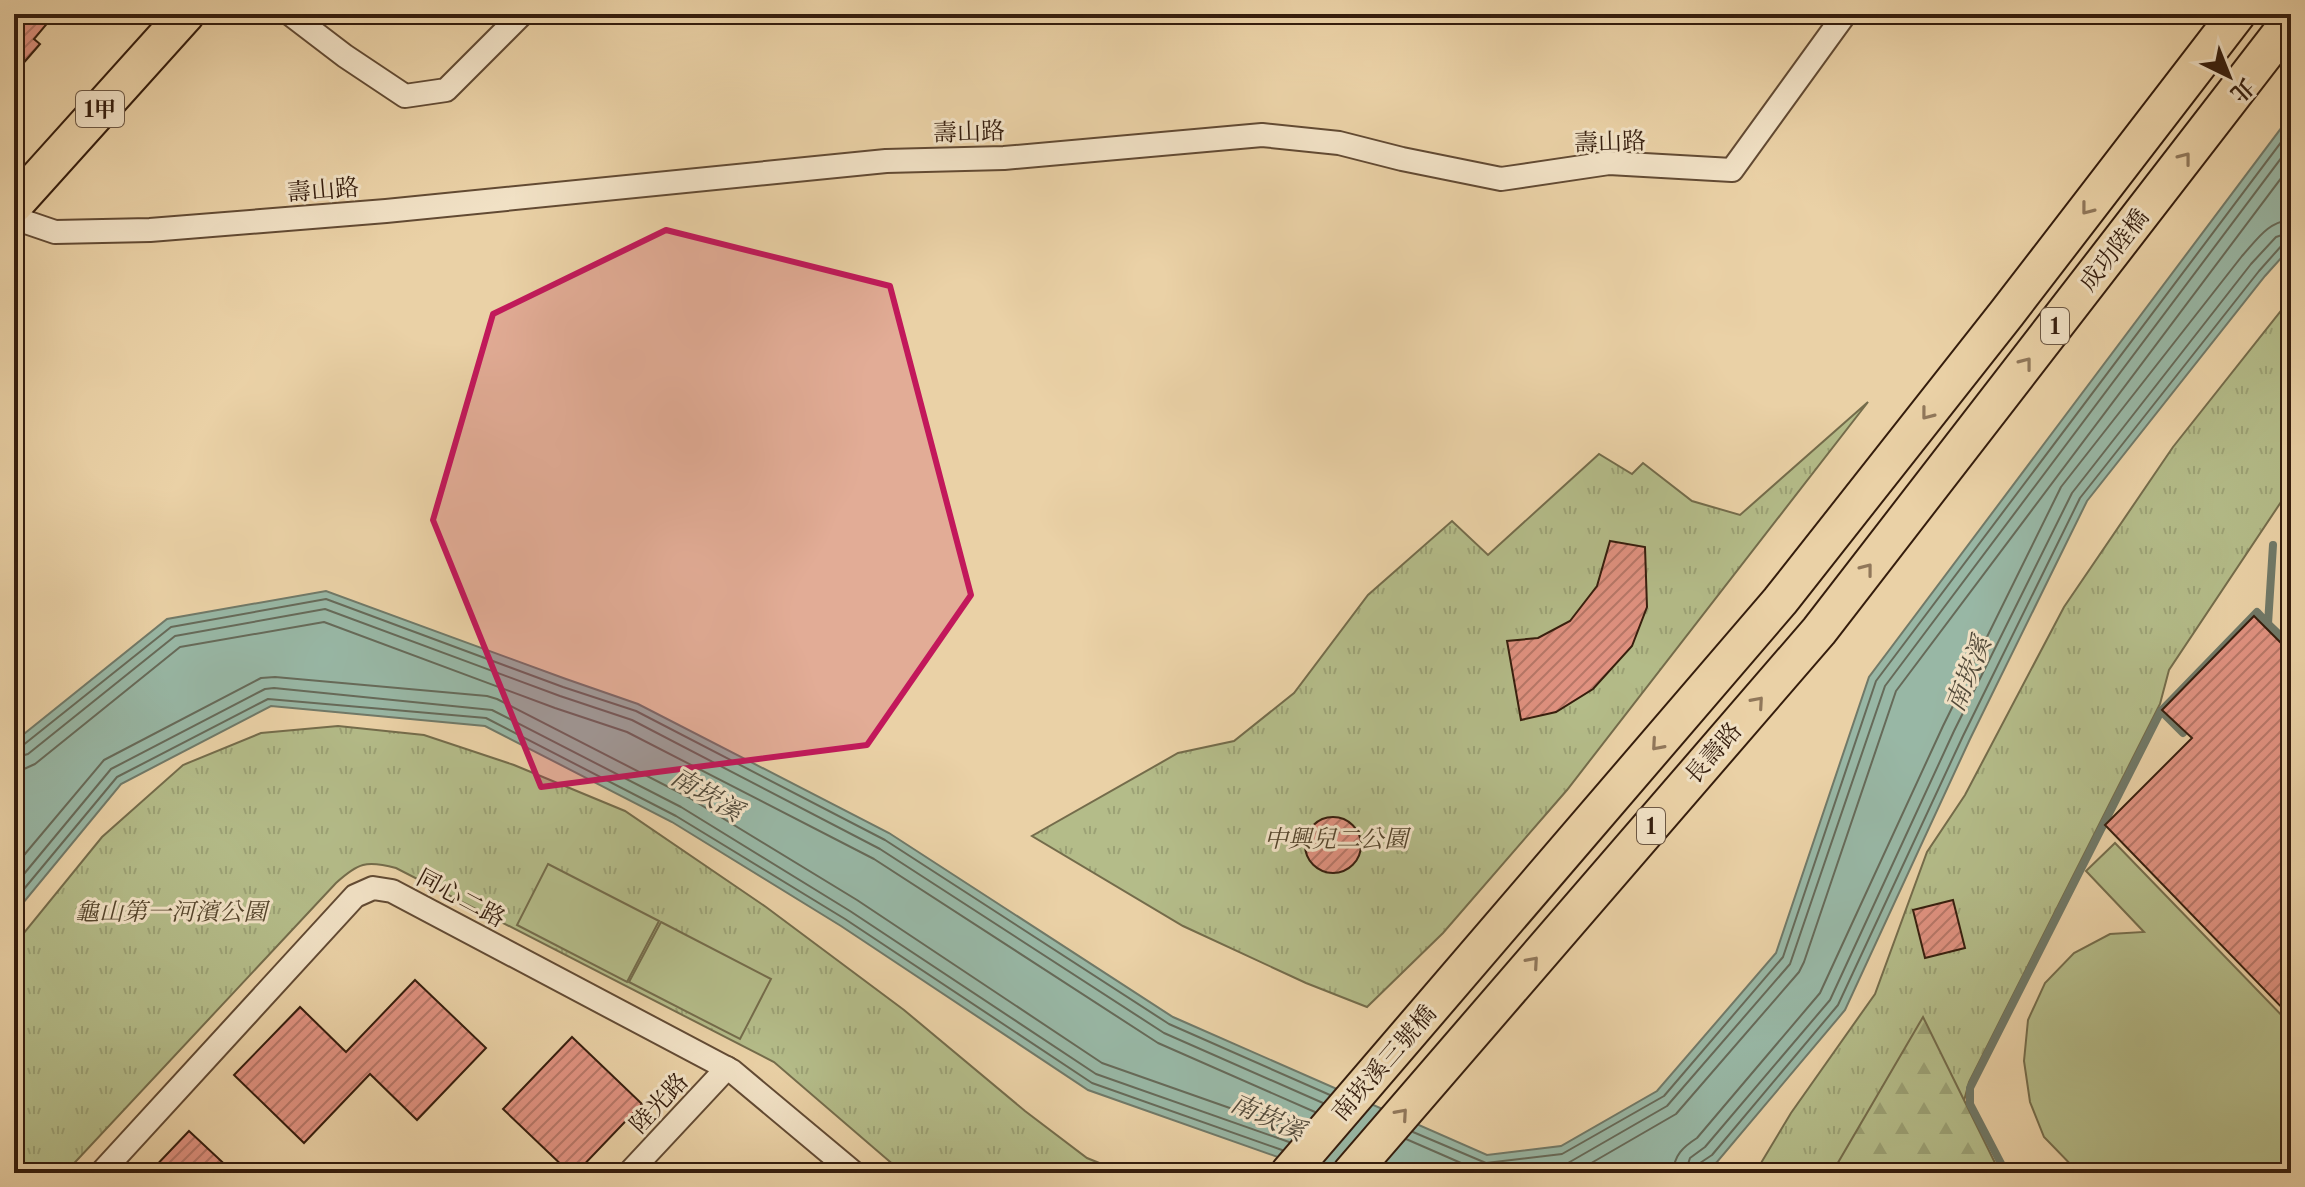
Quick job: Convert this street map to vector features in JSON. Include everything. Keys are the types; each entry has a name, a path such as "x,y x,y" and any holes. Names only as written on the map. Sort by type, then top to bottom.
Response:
{"main road":[{"name":"1甲","path":"14,205 186,14"},
{"name":"成功陸橋","path":"1780,601 2237,14"},
{"name":"成功陸橋","path":"1819,631 2291,20"},
{"name":"長壽路","path":"1447,989 1780,601"},
{"name":"長壽路","path":"1482,1021 1819,631"},
{"name":"南崁溪三號橋","path":"1289,1173 1447,989"},
{"name":"南崁溪三號橋","path":"1351,1173 1482,1021"}],"street":[{"path":"290,14 405,96 446,90 522,14"},
{"name":"壽山路","path":"14,218 55,232 150,230 402,210 886,161 1004,158 1262,135 1339,143 1501,179 1609,163 1732,170 1845,14"},
{"name":"同心二路","path":"101,1173 355,896 373,888 392,891 729,1070 854,1173"},
{"name":"陸光路","path":"629,1173 729,1070"},
{"name":"陸光路","path":"637,1173 729,1070"}],"highlighted area":[{"path":"666,230 890,286 971,595 867,745 541,787 433,520 493,314"}],"green space":[{"path":"2291,298 2291,487 2169,670 2160,704 1969,1082 1964,1101 1999,1173 1755,1173 1791,1113 1875,994 1927,852 1965,795 2064,607 2173,447"},
{"name":"中興兒二公園","path":"1868,402 1567,790 1443,933 1367,1007 1306,983 1183,926 1032,836 1178,753 1234,741 1294,693 1368,595 1452,521 1488,555 1599,454 1632,474 1643,463 1692,501 1740,515"},
{"name":"龜山第一河濱公園","path":"338,726 424,735 514,765 625,811 766,907 904,1010 1025,1111 1087,1158 1124,1173 903,1173 774,1062 396,868 370,864 357,867 336,883 65,1173 14,1173 14,945 102,837 183,765 261,733"},
{"path":"2115,843 2291,1025 2291,1173 2079,1173 2044,1137 2030,1102 2024,1061 2028,1020 2045,983 2074,953 2110,934 2144,932 2086,871"},
{"path":"548,864 659,921 627,982 517,925"},
{"path":"661,922 771,979 740,1039 629,982"},
{"path":"1923,1017 2000,1173 1828,1173 1836,1166"}],"water":[{"name":"南崁溪","path":"2291,115 2291,247 2087,501 1970,739 1845,1010 1717,1162 1698,1173 1323,1173 1088,1090 841,926 672,822 485,726 271,706 121,784 14,914 14,742 167,619 326,591 638,704 889,833 1173,1017 1487,1155 1561,1146 1657,1091 1776,953 1869,677"}],"building":[{"path":"14,14 55,14 34,39 40,44 14,74"},
{"path":"1610,541 1645,547 1647,607 1632,646 1593,689 1556,712 1521,720 1507,641 1538,638 1570,621 1597,586"},
{"path":"2254,616 2291,653 2291,1017 2105,825 2192,738 2162,710"},
{"path":"1333,817 1353,825 1361,845 1353,865 1333,873 1313,865 1305,845 1313,825"},
{"path":"1953,900 1965,948 1925,958 1913,910"},
{"path":"415,980 486,1048 417,1120 370,1074 304,1143 234,1075 300,1007 346,1052"},
{"path":"572,1037 642,1104 576,1173 570,1173 503,1109"},
{"path":"189,1131 234,1173 149,1173"}],"waterway":[{"path":"2006,1173 1970,1104 1970,1088 2161,711 2257,612 2268,624 2273,545"},
{"path":"2268,624 2291,646"},
{"path":"2161,711 2183,733"}]}
